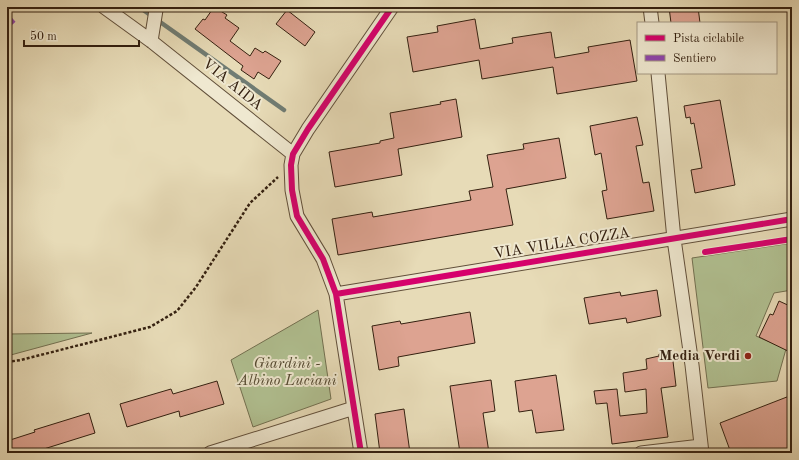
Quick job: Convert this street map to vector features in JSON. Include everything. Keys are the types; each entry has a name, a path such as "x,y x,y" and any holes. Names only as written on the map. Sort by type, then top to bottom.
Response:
{"street":[{"name":"VIA AIDA","path":"104,7 151,41 292,159"},
{"path":"151,41 156,10 154,7"},
{"path":"361,453 336,294 323,259 297,216 292,190 292,159 308,129 392,7"},
{"path":"650,7 652,22"},
{"path":"641,453 701,449 692,365 674,239 658,74"},
{"name":"VIA VILLA COZZA","path":"336,294 792,219"},
{"path":"210,453 354,408"}],"path":[{"path":"7,362 21,360 150,327 177,311 196,287 250,203 292,159"}],"green space":[{"path":"792,243 792,290 774,293 756,336 786,349 777,381 708,388 692,258"},
{"name":"Giardini - Albino Luciani","path":"318,310 331,399 253,427 231,360"},
{"path":"92,333 7,356 7,334"}],"building":[{"path":"214,7 227,15 225,18 239,28 230,41 250,56 255,48 263,53 265,51 281,61 269,79 258,72 254,79 241,70 243,66 195,29 203,19 205,20"},
{"path":"669,7 698,7 700,22 671,22"},
{"path":"287,10 315,32 305,46 276,24"},
{"path":"475,19 480,49 513,43 512,38 551,32 555,58 589,52 588,47 630,40 637,81 557,94 553,67 482,79 479,60 413,72 407,37 438,32 437,26"},
{"path":"456,99 462,137 398,149 402,175 335,187 329,152 380,143 380,141 394,138 390,113 441,104 440,102"},
{"path":"720,100 735,185 695,193 691,170 702,168 694,123 691,124 690,117 686,118 684,106"},
{"path":"637,117 643,145 636,146 643,183 649,182 654,211 607,219 602,191 607,190 601,153 595,155 590,126"},
{"path":"559,138 566,178 506,189 513,225 338,255 332,219 372,212 373,217 471,200 469,191 493,187 487,155 524,149 523,144"},
{"path":"657,290 661,316 627,323 626,318 589,324 584,298 620,292 621,296"},
{"path":"779,301 792,307 792,353 759,337 770,314 773,315"},
{"path":"470,312 475,343 398,357 399,366 379,370 372,326 400,321 401,324"},
{"path":"672,353 676,386 661,388 668,437 612,444 607,403 596,404 594,391 617,389 620,416 647,413 646,389 625,392 623,373 647,369 646,359 659,356 659,354"},
{"path":"556,375 564,430 536,433 532,410 519,412 515,381"},
{"path":"491,380 495,411 483,413 489,453 460,453 450,386"},
{"path":"217,381 224,404 180,417 179,411 127,427 120,404 171,389 173,394"},
{"path":"792,395 792,449 780,453 731,453 720,423"},
{"path":"404,409 410,453 380,453 375,414"},
{"path":"89,413 95,433 31,453 7,453 7,441 35,432 34,430"}],"waterway":[{"path":"139,7 284,110"}],"marked path":[{"path":"7,16 15,25"}],"cycle path":[{"path":"361,453 336,294 323,259 297,216 292,190 291,165 293,154 308,129 392,7"},
{"path":"336,294 792,219"},
{"path":"705,252 792,239"}],"place":[{"name":"Media Verdi","path":"748,356"}]}
